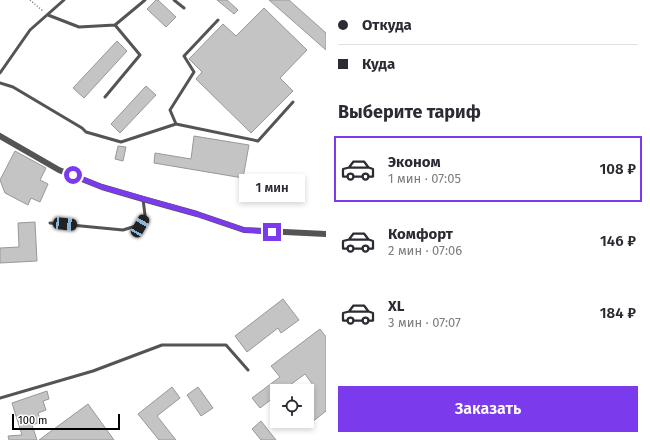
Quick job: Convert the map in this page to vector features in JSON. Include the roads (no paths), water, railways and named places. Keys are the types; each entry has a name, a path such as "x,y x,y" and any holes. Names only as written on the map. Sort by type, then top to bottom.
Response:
{"street":[{"path":"0,136 59,170 102,187 143,200 197,214 244,230 326,234"}],"lane":[{"path":"0,73 30,30 64,0"},
{"path":"48,15 79,27 115,25 146,0"},
{"path":"174,0 184,8"},
{"path":"176,124 170,110 194,72 184,56 218,20"},
{"path":"105,97 140,55 115,25"},
{"path":"0,83 13,87 82,128 86,132 121,142 176,124 258,141 293,102"},
{"path":"50,223 123,230 140,226 146,215 143,200"},
{"path":"0,398 93,371 162,345 226,345 248,370"}]}
